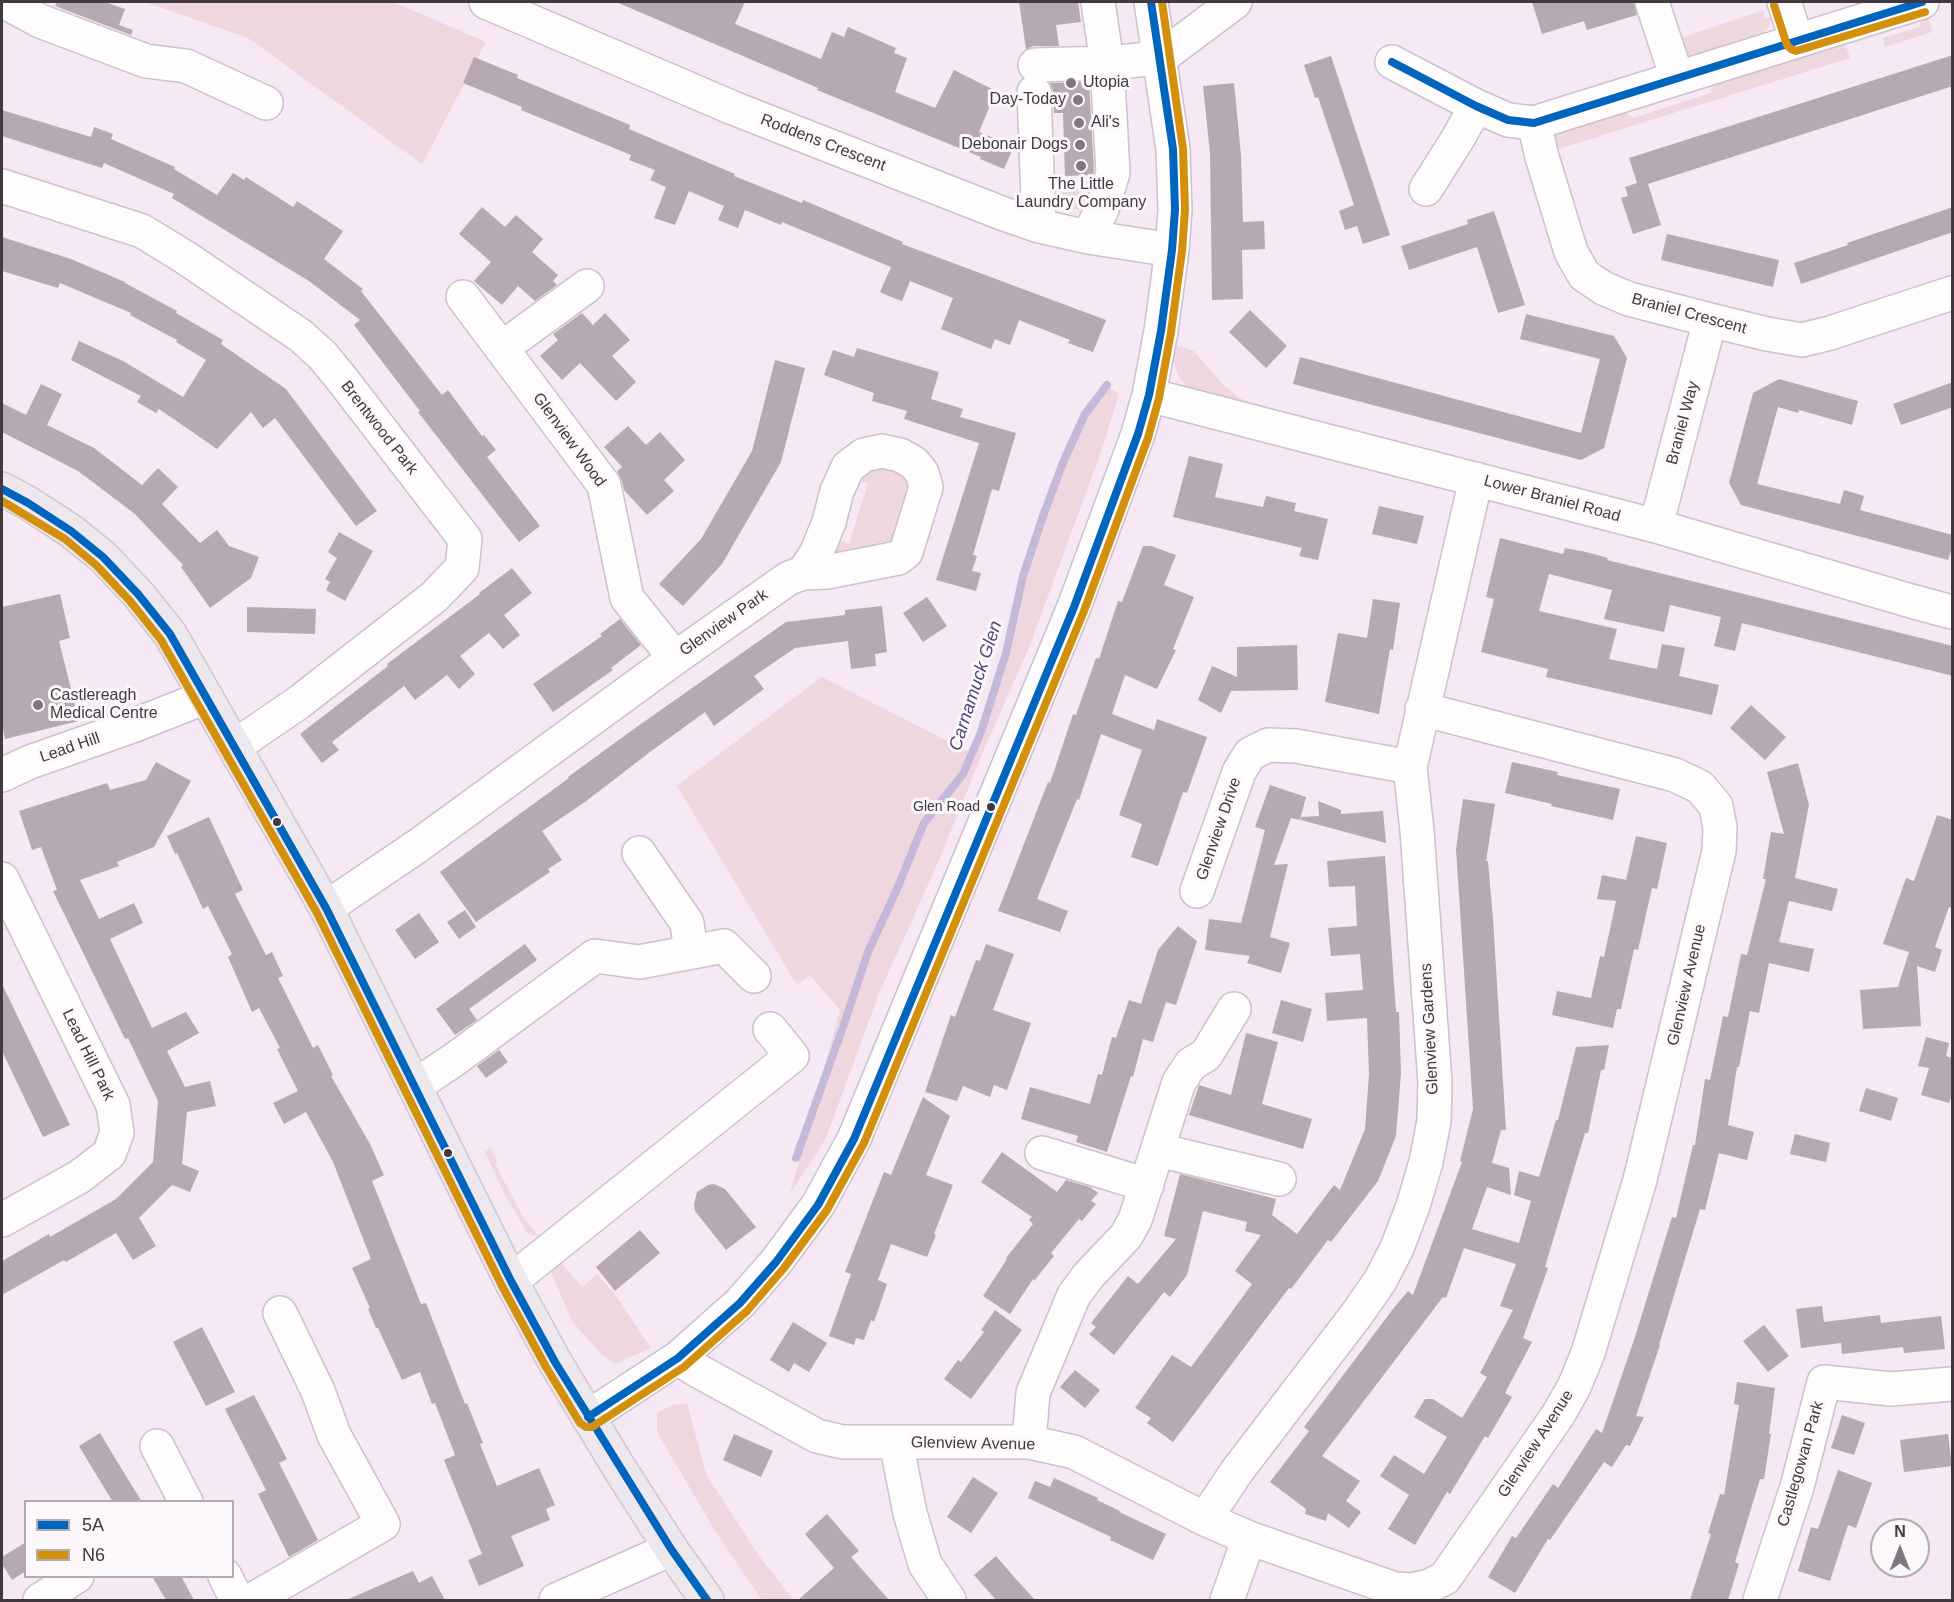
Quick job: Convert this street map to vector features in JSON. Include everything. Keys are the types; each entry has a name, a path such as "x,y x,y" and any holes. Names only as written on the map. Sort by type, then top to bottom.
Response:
{"main road":[{"path":"2,489 71,531 103,557 138,594 170,634 326,908 511,1281 555,1362 671,1549 707,1600"}],"street":[{"path":"5,2 40,21 146,61 186,66 266,103"},
{"name":"Roddens Crescent","path":"486,2 734,108 1004,214 1039,226 1088,237 1172,250"},
{"path":"1088,237 1102,209 1112,179 1112,135 1107,63 1098,2"},
{"path":"588,1417 678,1358 740,1303 776,1262 818,1205 854,1139 1074,607 1138,434 1149,394 1161,331 1172,250 1175,210 1173,149 1151,2"},
{"path":"1039,226 1035,79 1107,63 1160,58 1235,2"},
{"path":"1652,2 1677,78"},
{"path":"1784,2 1797,41"},
{"path":"1392,62 1508,120 1534,123 1922,2"},
{"path":"1426,189 1476,106"},
{"name":"Braniel Crescent","path":"1534,123 1571,252 1584,275 1603,288 1629,299 1767,334 1802,340 1953,293"},
{"name":"Brentwood Park","path":"2,186 142,231 301,336 322,355 465,539 462,568 434,597 298,703 235,746"},
{"path":"502,348 587,286"},
{"name":"Glenview Wood","path":"463,297 604,485 627,598 675,658"},
{"name":"Braniel Way","path":"1656,526 1710,320"},
{"name":"Lower Braniel Road","path":"1149,394 1229,417 1656,526 1953,612"},
{"name":"Glenview Gardens","path":"1204,1519 1237,1471 1380,1281 1413,1206 1426,1162 1434,1122 1435,1083 1417,831 1410,767 1476,479"},
{"name":"Glenview Park","path":"326,908 419,845 766,592 789,578 803,573"},
{"name":"Lead Hill","path":"2,775 30,762 206,697"},
{"name":"Glenview Avenue","path":"678,1358 818,1436 843,1442 1029,1442 1074,1452 1204,1519 1249,1538 1395,1589 1412,1590 1430,1586 1445,1578 1558,1415 1574,1387 1588,1353 1640,1180 1719,851 1720,828 1716,806 1700,787 1675,775 1422,710"},
{"name":"Glenview Drive","path":"1197,891 1239,772 1250,754 1268,745 1296,746 1410,767"},
{"path":"639,853 687,923 691,952"},
{"name":"Lead Hill Park","path":"2,879 113,1105 117,1133 109,1154 79,1177 2,1220"},
{"path":"416,1086 595,956 639,962 724,946 754,976"},
{"path":"1029,1442 1033,1393 1074,1295 1089,1275 1126,1236 1135,1220 1179,1082 1191,1064 1206,1055 1234,1010"},
{"path":"511,1281 792,1056 770,1029"},
{"path":"1158,1150 1279,1179"},
{"path":"1042,1153 1147,1185"},
{"path":"252,1600 382,1524 334,1435 318,1391 280,1313"},
{"name":"Castlegowan Park","path":"1760,1600 1797,1486 1824,1382 1891,1389 1953,1384"},
{"path":"896,1442 910,1514 925,1564 949,1600"},
{"path":"157,1446 185,1500"},
{"path":"1227,1600 1249,1538"},
{"path":"556,1600 615,1589 671,1549"},
{"path":"40,1600 74,1578"},
{"path":"226,1578 237,1600"}],"shaded area":[{"path":"145,2 393,2 486,42 422,164 248,38"},
{"path":"1764,10 1764,18 1772,17 1769,26 1761,36 1688,63 1671,41"},
{"path":"1927,15 1932,32 1885,47 1883,38 1919,27 1923,16"},
{"path":"1844,40 1850,58 1558,149 1550,134 1623,110 1633,118 1711,93 1713,81"},
{"path":"1095,181 1082,208 1077,210 1048,203 1051,183"},
{"path":"1172,344 1194,351 1223,385 1248,404 1185,391 1185,385 1178,375 1172,357"},
{"path":"1107,385 1119,394 1101,452 1030,645 939,860 878,996 826,1138 790,1194 840,1010 810,975 797,985 677,786 822,677 969,752 981,732 1006,653 1022,580 1043,516 1083,418"},
{"path":"893,462 907,479 908,489 897,545 830,556 833,538 849,543 868,484 852,478 852,475"},
{"path":"490,1148 498,1162 495,1164 523,1217 538,1236 528,1234 505,1195 485,1152"},
{"path":"559,1260 582,1287 597,1274 614,1293 651,1348 614,1364 600,1353 572,1321 552,1275 553,1266"},
{"path":"687,1403 706,1474 759,1556 794,1600 762,1600 714,1529 657,1432 657,1413 672,1405"}],"building":[{"path":"57,2 105,2 125,9 119,25 133,30 131,35 55,6"},
{"path":"616,2 745,2 735,24 821,59 832,32 844,37 848,27 896,48 894,53 907,58 895,92 935,108 954,70 996,91 979,132 1014,146 1004,169 980,159 981,157 817,90 818,88"},
{"path":"1019,2 1078,2 1081,22 1056,25 1059,46 1034,46 1026,49"},
{"path":"1532,2 1634,2 1637,15 1587,30 1584,21 1542,34"},
{"path":"1953,55 1953,86 1648,184 1661,225 1633,234 1621,198 1628,196 1625,187 1637,183 1629,158"},
{"path":"1331,56 1390,235 1363,244 1357,226 1345,230 1339,211 1354,205 1318,97 1315,98 1304,65"},
{"path":"474,57 518,75 517,78 630,125 629,129 735,174 734,176 802,203 803,200 903,242 902,244 1106,320 1093,352 1068,343 1070,340 1019,320 1010,345 995,339 991,349 941,329 953,298 910,281 902,301 891,297 880,292 891,267 782,222 781,225 745,210 738,228 718,220 724,206 689,191 675,225 654,218 666,187 650,180 655,170 629,160 631,155 521,110 522,107 463,83"},
{"path":"1089,82 1093,175 1065,176 1063,113 1054,113 1053,91 1050,83"},
{"path":"1234,83 1241,155 1243,222 1264,221 1265,249 1242,250 1243,299 1212,300 1210,154 1203,86"},
{"path":"2,110 91,137 94,127 113,134 111,139 175,167 174,169 217,195 233,173 244,180 246,177 293,207 297,201 343,231 324,259 363,289 361,291 442,395 448,390 482,436 484,435 496,450 487,457 540,526 519,542 354,325 360,320 309,281 172,198 174,194 104,163 102,168 2,136"},
{"path":"482,207 505,227 516,215 543,239 532,252 558,275 553,281 557,285 535,301 518,286 502,305 474,281 491,262 459,234"},
{"path":"1953,207 1953,232 1801,284 1794,263"},
{"path":"1494,211 1525,305 1498,313 1477,247 1409,270 1401,246 1468,224 1467,220"},
{"path":"1667,234 1779,260 1773,287 1661,260"},
{"path":"2,237 71,259 125,282 223,340 221,344 286,389 377,511 356,526 275,418 263,428 251,412 217,449 159,409 156,413 137,402 141,396 71,360 79,341 123,361 183,397 206,360 176,342 177,340 130,315 131,313 60,283 58,288 2,271"},
{"path":"1250,310 1287,346 1266,368 1229,332"},
{"path":"582,313 593,325 605,313 630,340 612,356 636,382 616,401 580,363 562,380 540,356 558,340 553,334"},
{"path":"1526,314 1614,336 1627,358 1604,448 1581,460 1293,384 1300,357 1581,433 1600,359 1520,339"},
{"path":"857,348 939,372 931,399 963,409 960,417 1016,433 999,491 992,489 973,555 977,556 972,571 981,573 976,591 936,580 979,443 904,419 907,411 872,401 874,393 824,375 833,350 854,357"},
{"path":"775,360 805,368 781,462 722,564 683,606 659,584 701,539 752,451"},
{"path":"1779,379 1858,401 1852,425 1799,410 1798,413 1778,407 1757,484 1840,504 1844,490 1864,496 1860,510 1953,535 1953,545 1948,560 1741,505 1729,483 1753,393"},
{"path":"1953,382 1953,407 1901,425 1893,404"},
{"path":"41,384 62,394 47,425 94,448 142,485 158,468 178,487 162,504 200,543 217,530 229,546 259,557 251,578 210,608 181,567 183,565 135,514 78,471 2,432 2,403 26,415"},
{"path":"628,426 646,445 660,432 685,460 664,480 674,491 647,515 624,490 617,471 622,467 604,447"},
{"path":"1189,456 1223,464 1215,497 1263,507 1266,496 1296,503 1294,511 1328,519 1318,560 1299,556 1302,548 1173,517"},
{"path":"1379,506 1424,516 1417,544 1372,534"},
{"path":"339,532 373,551 345,601 326,590 330,582 325,579 337,558 328,552"},
{"path":"1500,538 1563,554 1565,548 1586,552 1608,558 1607,560 1953,646 1953,676 1742,623 1735,651 1714,646 1721,617 1670,605 1664,632 1604,619 1612,590 1549,574 1539,611 1617,629 1609,659 1657,669 1662,644 1685,648 1679,676 1719,685 1712,715 1546,677 1548,669 1481,652 1494,599 1486,597"},
{"path":"1143,546 1151,546 1176,555 1164,585 1194,597 1173,649 1176,650 1157,689 1125,675 1112,714 1154,730 1157,719 1207,737 1187,793 1183,792 1158,866 1131,857 1142,824 1119,815 1142,750 1101,734 1079,800 1077,799 1037,899 1068,911 1060,932 998,911 1048,782 1050,783 1073,714 1076,715 1096,658 1099,659 1118,601 1122,602"},
{"path":"512,568 532,593 504,615 520,635 503,649 489,633 460,656 475,674 459,689 447,675 415,700 404,686 332,742 339,750 322,763 300,734"},
{"path":"60,594 70,638 59,641 79,721 5,739 2,724 2,607"},
{"path":"927,597 947,626 923,642 903,613"},
{"path":"1373,599 1400,603 1393,650 1390,649 1379,714 1325,702 1338,633 1367,638"},
{"path":"882,606 887,652 875,654 876,666 851,669 848,641 795,648 754,676 764,689 714,726 705,712 585,802 542,831 562,860 548,869 550,872 476,922 440,872 631,731 786,622 845,615 845,610"},
{"path":"247,607 316,609 315,634 247,632"},
{"path":"620,619 641,645 611,668 613,670 553,712 533,684 602,636 600,634"},
{"path":"1297,645 1298,690 1231,691 1221,713 1198,700 1212,666 1237,677 1237,647"},
{"path":"1751,705 1786,737 1765,760 1730,728"},
{"path":"156,762 191,781 154,847 117,862 119,866 80,880 99,919 134,903 143,923 110,939 152,1028 186,1012 199,1033 167,1051 185,1087 210,1081 216,1106 187,1112 182,1164 199,1171 190,1192 172,1185 139,1218 156,1246 133,1260 116,1233 2,1295 2,1261 49,1234 50,1237 116,1199 153,1162 158,1101 53,891 57,890 41,847 32,850 19,811 107,783 110,790 146,780"},
{"path":"1512,762 1620,789 1613,820 1505,793"},
{"path":"1798,763 1809,805 1795,878 1838,889 1832,911 1789,901 1779,942 1814,949 1809,972 1769,963 1759,1013 1750,1011 1739,1067 1737,1067 1728,1125 1754,1132 1747,1160 1719,1153 1705,1210 1700,1209 1660,1345 1636,1416 1644,1417 1630,1446 1626,1445 1612,1467 1604,1462 1550,1540 1548,1539 1515,1593 1488,1577 1512,1536 1516,1538 1553,1484 1558,1488 1596,1429 1602,1433 1672,1217 1676,1218 1693,1145 1695,1145 1705,1079 1710,1080 1723,1016 1728,1017 1741,954 1747,955 1766,879 1763,879 1771,832 1784,834 1767,772"},
{"path":"1270,785 1306,797 1300,820 1291,818 1274,865 1288,864 1270,937 1290,943 1281,973 1247,963 1250,956 1205,950 1209,919 1241,923 1265,830 1255,827"},
{"path":"1463,799 1495,804 1486,861 1488,861 1493,919 1506,1130 1501,1130 1492,1163 1509,1168 1511,1195 1487,1187 1472,1229 1519,1243 1531,1201 1514,1195 1519,1171 1539,1177 1556,1120 1558,1120 1576,1047 1609,1045 1604,1070 1601,1070 1588,1133 1585,1133 1545,1267 1548,1268 1523,1338 1532,1342 1505,1393 1512,1397 1488,1438 1485,1436 1450,1494 1447,1492 1415,1545 1388,1529 1409,1495 1380,1476 1394,1455 1424,1474 1447,1437 1414,1417 1425,1399 1433,1399 1462,1418 1487,1377 1480,1373 1513,1310 1500,1306 1516,1264 1464,1248 1446,1298 1443,1297 1322,1456 1360,1481 1346,1501 1361,1512 1349,1528 1328,1513 1326,1521 1305,1514 1306,1509 1270,1482 1309,1431 1304,1427 1393,1309 1408,1291 1413,1295 1462,1162 1460,1161 1473,1109 1456,849"},
{"path":"1318,801 1341,810 1341,814 1383,811 1386,843 1301,820 1301,817 1319,816"},
{"path":"1937,815 1953,820 1953,908 1949,907 1935,947 1942,950 1935,972 1917,966 1921,1026 1863,1029 1860,990 1898,987 1909,952 1883,944 1906,878 1914,881"},
{"path":"209,817 243,890 235,894 266,955 272,952 283,976 278,978 313,1048 318,1045 333,1075 331,1076 370,1144 384,1175 372,1181 421,1304 426,1303 465,1404 467,1403 497,1486 539,1468 555,1505 546,1509 550,1520 511,1536 524,1566 479,1586 468,1560 482,1554 444,1460 455,1455 435,1403 432,1404 420,1372 402,1380 376,1328 368,1309 370,1308 352,1268 371,1259 333,1162 306,1112 284,1124 273,1103 298,1091 277,1049 280,1048 259,1008 252,1012 228,957 232,954 208,906 203,909 167,836"},
{"path":"1636,836 1667,843 1657,889 1652,888 1638,950 1634,949 1621,1009 1617,1009 1613,1028 1552,1015 1557,991 1591,998 1600,956 1604,957 1616,901 1597,899 1602,875 1626,880"},
{"path":"1385,856 1396,1012 1399,1012 1401,1073 1396,1136 1378,1181 1331,1242 1328,1240 1291,1289 1289,1288 1173,1442 1147,1423 1151,1418 1135,1408 1172,1355 1191,1367 1223,1324 1252,1284 1235,1271 1261,1235 1245,1231 1247,1222 1203,1211 1187,1275 1170,1297 1164,1292 1114,1355 1089,1334 1096,1327 1091,1323 1128,1276 1138,1284 1176,1239 1164,1236 1180,1174 1276,1199 1272,1215 1297,1234 1334,1185 1340,1190 1365,1129 1369,1074 1367,1018 1327,1021 1325,993 1363,990 1360,954 1331,956 1328,928 1357,926 1355,886 1329,887 1327,861"},
{"path":"465,910 476,927 459,939 447,922"},
{"path":"419,913 439,942 415,959 395,930"},
{"path":"1178,926 1197,941 1176,1005 1166,1002 1153,1042 1143,1039 1133,1077 1131,1076 1107,1152 1076,1142 1078,1136 1021,1119 1030,1087 1090,1104 1098,1074 1102,1075 1112,1037 1116,1038 1129,1000 1141,1004 1158,950"},
{"path":"525,944 537,960 469,1009 477,1020 455,1035 436,1009"},
{"path":"986,944 1014,954 993,1010 1031,1023 1007,1090 994,1085 990,1097 963,1086 957,1101 925,1092 951,1015 955,1017 976,960 980,961"},
{"path":"2,984 70,1125 43,1137 2,1051"},
{"path":"1281,1000 1312,1009 1303,1042 1272,1033"},
{"path":"1246,1033 1278,1042 1262,1104 1312,1119 1303,1149 1189,1115 1199,1085 1231,1095"},
{"path":"1926,1037 1949,1043 1946,1056 1953,1058 1953,1092 1949,1103 1921,1095 1929,1068 1918,1066"},
{"path":"499,1050 508,1062 486,1078 477,1066"},
{"path":"1866,1088 1898,1098 1891,1121 1859,1111"},
{"path":"923,1097 950,1116 926,1175 953,1185 927,1257 891,1244 878,1280 887,1284 874,1322 871,1320 864,1340 856,1338 854,1345 829,1336 851,1274 845,1272 884,1172 891,1175"},
{"path":"1795,1134 1830,1143 1826,1162 1790,1154"},
{"path":"1002,1152 1057,1192 1066,1180 1090,1187 1098,1193 1091,1201 1096,1204 1082,1221 1079,1219 1051,1253 1054,1256 1034,1281 1033,1279 1010,1314 983,1296 1006,1258 1033,1224 1029,1220 1032,1217 981,1182"},
{"path":"714,1184 725,1189 756,1227 726,1250 695,1211 697,1192"},
{"path":"640,1230 660,1253 615,1291 596,1267"},
{"path":"1822,1306 1824,1322 1880,1315 1881,1323 1941,1316 1945,1349 1904,1353 1903,1347 1842,1354 1841,1343 1801,1348 1796,1309"},
{"path":"995,1310 1022,1330 971,1399 944,1379 958,1360 961,1362 984,1332 981,1330"},
{"path":"793,1322 827,1343 809,1372 794,1363 789,1372 770,1360"},
{"path":"1764,1325 1789,1356 1768,1372 1743,1341"},
{"path":"202,1327 235,1392 206,1406 173,1342"},
{"path":"1075,1370 1100,1390 1085,1408 1060,1387"},
{"path":"1737,1382 1775,1388 1764,1479 1760,1479 1735,1562 1739,1564 1728,1600 1690,1600 1711,1534 1708,1533 1720,1494 1724,1495 1739,1405 1734,1404"},
{"path":"254,1395 287,1459 279,1463 318,1540 289,1557 258,1494 266,1490 225,1409"},
{"path":"1842,1415 1865,1423 1854,1455 1831,1448"},
{"path":"100,1433 141,1500 112,1500 79,1446"},
{"path":"734,1434 773,1451 761,1477 723,1460"},
{"path":"1948,1434 1952,1466 1904,1472 1900,1440"},
{"path":"1838,1470 1872,1483 1856,1528 1848,1525 1830,1581 1798,1571 1811,1527 1818,1529"},
{"path":"973,1477 998,1493 971,1533 947,1517"},
{"path":"1054,1478 1166,1534 1153,1560 1110,1540 1111,1537 1028,1498 1035,1481 1050,1487"},
{"path":"827,1514 859,1551 851,1557 889,1600 798,1600 834,1568 805,1534"},
{"path":"24,1543 24,1572 12,1580 2,1564 2,1557"},
{"path":"996,1556 1035,1600 996,1600 974,1575"},
{"path":"413,1571 419,1583 432,1576 445,1600 346,1600"},
{"path":"153,1578 182,1578 194,1600 166,1600"}],"waterway":[{"name":"Carnamuck Glen","path":"796,1158 868,952 924,823 963,774 981,732 1006,653 1023,576 1043,516 1064,460 1085,414 1107,385"}],"transit line":[{"name":"5A","path":"588,1417 678,1358 740,1303 776,1262 818,1205 854,1139 1074,607 1138,434 1149,395 1161,331 1172,250 1175,210 1173,149 1151,2"},
{"name":"N6","path":"2,501 65,539 96,565 130,601 161,640 317,913 502,1286 546,1367 580,1423 586,1427 592,1427 684,1367 747,1311 784,1268 827,1210 864,1143 1084,611 1148,438 1159,398 1182,251 1185,210 1183,149 1162,2"},
{"name":"5A","path":"1392,62 1508,120 1534,123 1922,2"},
{"name":"N6","path":"1774,5 1787,45 1796,51 1925,12"},
{"name":"5A","path":"2,489 71,531 103,557 138,594 170,634 326,908 511,1281 555,1362 671,1549 707,1600"}],"place":[{"name":"Utopia","path":"1071,83"},
{"name":"Day-Today","path":"1078,100"},
{"name":"Ali's","path":"1079,123"},
{"name":"Debonair Dogs","path":"1080,145"},
{"name":"The Little Laundry Company","path":"1081,166"},
{"name":"Castlereagh Medical Centre","path":"38,705"},
{"name":"Glen Road","path":"991,807"}]}
